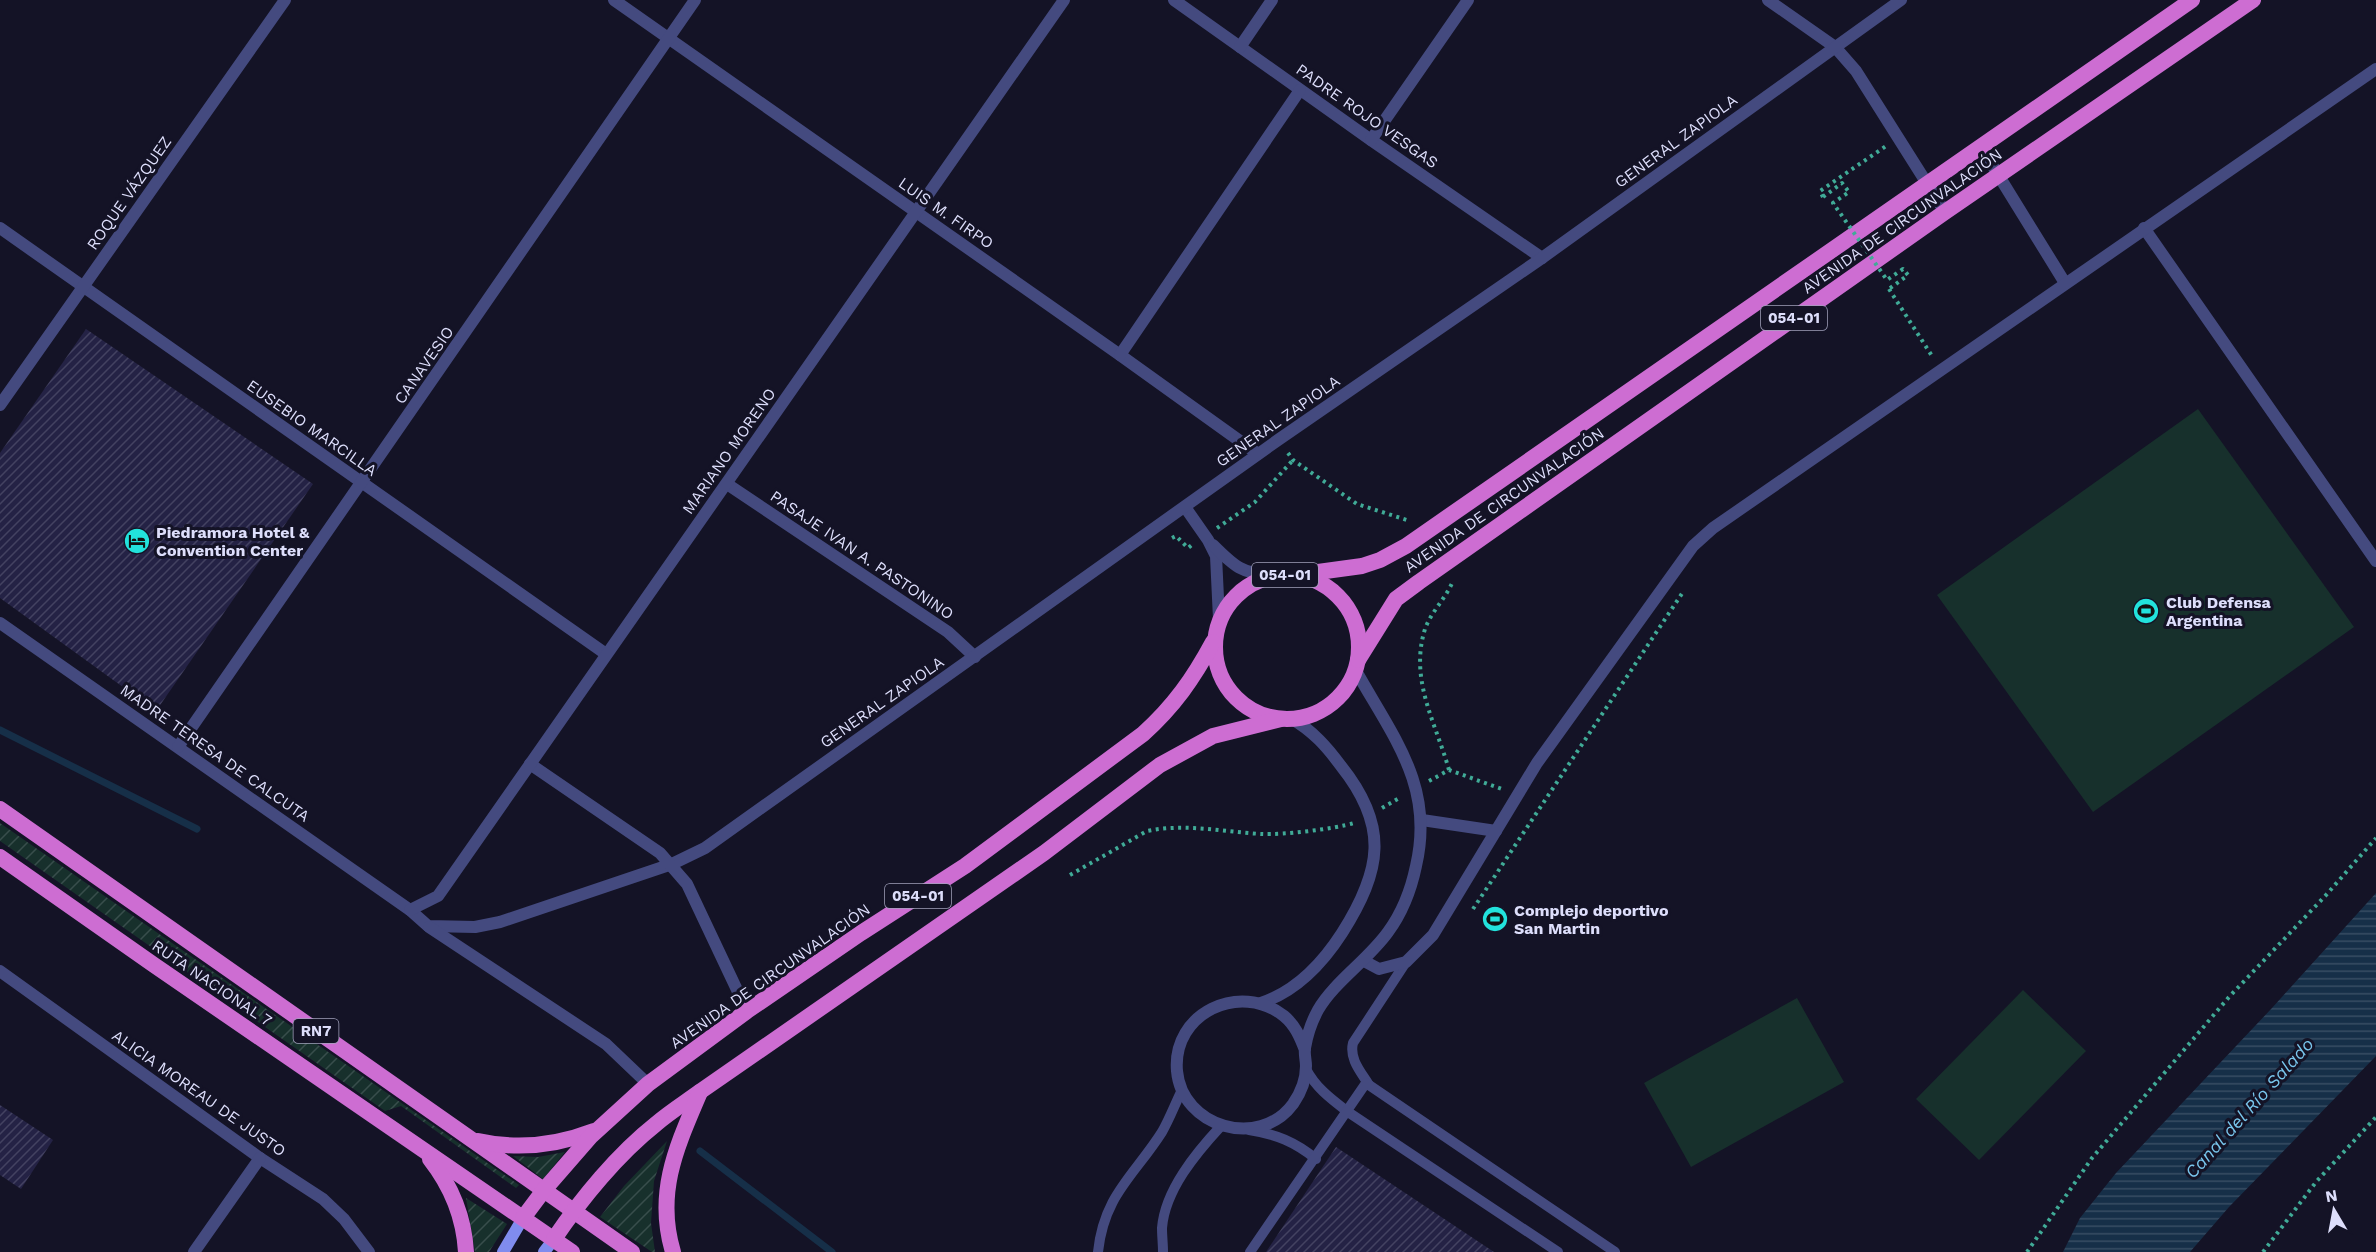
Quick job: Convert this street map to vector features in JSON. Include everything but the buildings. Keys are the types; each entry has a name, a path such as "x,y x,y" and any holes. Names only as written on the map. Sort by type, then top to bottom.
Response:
{"highway":[{"name":"AVENIDA DE CIRCUNVALACIÓN","path":"523,1218 591,1136 648,1084 747,1011 861,933 965,866 1143,734 1184,692 1213,642 1219,619 1232,599 1250,584 1272,575 1296,575 1362,566 1380,560 1406,546 2192,0"},
{"name":"AVENIDA DE CIRCUNVALACIÓN","path":"549,1245 573,1211 654,1125 1044,853 1160,765 1213,736 1312,715 1333,703 1349,685 1357,665 1396,599 1945,212 2253,0"},
{"name":"AVENIDA DE CIRCUNVALACIÓN","path":"1296,575 1320,582 1339,596 1353,616 1359,639 1357,665"},
{"name":"AVENIDA DE CIRCUNVALACIÓN","path":"1213,642 1216,666 1226,688 1242,705 1264,716 1287,719"},
{"name":"RN7","path":"0,809 632,1252"},
{"name":"RUTA NACIONAL 7","path":"0,857 523,1218 549,1245"},
{"path":"673,1252 668,1237 665,1203 672,1160 701,1091"},
{"path":"472,1139 518,1147 536,1146 573,1139 600,1129"},
{"path":"422,1149 450,1187 462,1221 466,1252"},
{"name":"RN7","path":"549,1245 572,1252"}],"main road":[{"name":"054-01","path":"503,1252 523,1218"}],"street":[{"name":"ROQUE VÁZQUEZ","path":"0,405 285,0"},
{"name":"LUIS M. FIRPO","path":"614,0 1258,454"},
{"name":"CANAVESIO","path":"178,747 695,0"},
{"name":"MARIANO MORENO","path":"410,910 438,896 1064,0"},
{"name":"PADRE ROJO VESGAS","path":"1174,0 1542,258"},
{"path":"1240,47 1272,0"},
{"path":"1371,140 1468,0"},
{"path":"1768,0 1835,47 1856,71 1945,212"},
{"name":"GENERAL ZAPIOLA","path":"428,926 475,927 500,922 672,864 705,848 1258,454 1542,258 1902,0"},
{"path":"1364,961 1378,969 1406,963 1433,935 1537,763 1693,546 1713,528 2376,69"},
{"path":"1120,355 1300,90"},
{"path":"1981,147 2065,283"},
{"name":"EUSEBIO MARCILLA","path":"0,228 606,654"},
{"path":"2144,228 2376,561"},
{"name":"PASAJE IVAN A. PASTONINO","path":"727,484 948,632 975,657"},
{"path":"1185,507 1207,538 1216,556 1219,619"},
{"path":"1207,538 1236,566 1253,574 1272,575"},
{"name":"MADRE TERESA DE CALCUTA","path":"0,623 410,910 428,926 606,1044 648,1084"},
{"path":"1305,1050 1317,1011 1389,931 1406,901 1421,843 1422,819 1416,789 1387,721 1370,697 1357,665"},
{"path":"1261,1004 1279,998 1313,971 1332,950 1356,912 1374,865 1375,844 1365,799 1329,750 1308,728 1287,719"},
{"path":"530,764 660,853 672,864 687,884 747,1011"},
{"path":"1422,819 1496,831"},
{"name":"ALICIA MOREAU DE JUSTO","path":"0,971 260,1158 323,1199 344,1219 369,1252"},
{"path":"1231,1000 1250,1000 1269,1006 1285,1017 1298,1032 1305,1050 1306,1070 1302,1089 1292,1106 1277,1118 1260,1127 1240,1129 1221,1126 1205,1118 1191,1106 1182,1090 1177,1071 1178,1052 1184,1034 1196,1018 1212,1007 1231,1000"},
{"path":"195,1252 260,1158"}],"lane":[{"path":"1406,963 1353,1043 1351,1052 1369,1085 1615,1252"},
{"path":"1306,1070 1313,1083 1348,1112 1558,1252"},
{"path":"1250,1252 1366,1083 1369,1085"},
{"path":"1098,1252 1108,1209 1123,1182 1161,1133 1182,1090"},
{"path":"1163,1252 1162,1227 1171,1197 1181,1176 1199,1149 1221,1126"},
{"path":"1240,1129 1272,1133 1300,1146 1316,1159"}],"path":[{"path":"1899,137 1820,191 1823,197 1842,183 1849,192 1833,203 1887,280 1903,268 1908,275 1889,289 1941,369"},
{"path":"1166,542 1176,536 1188,548 1207,538 1255,502 1293,460"},
{"path":"1473,909 1685,589"},
{"path":"1070,875 1147,831 1188,827 1277,834 1350,824 1449,770 1542,805"},
{"path":"2027,1252 2092,1158 2229,997 2327,894 2376,838"},
{"path":"2263,1252 2316,1182 2376,1117"}],"green space":[{"name":"Club Defensa Argentina","path":"2198,409 2354,627 2093,812 1937,595"},
{"path":"0,823 519,1185 516,1188 401,1106 385,1111 0,841"},
{"path":"2023,990 2086,1051 1979,1160 1916,1099"},
{"path":"1797,998 1844,1082 1691,1167 1644,1083"},
{"path":"667,1141 654,1181 651,1223 655,1252 652,1252 600,1217 624,1186"},
{"path":"565,1152 543,1179 513,1156 538,1157"},
{"path":"466,1198 507,1224 489,1252 475,1252"}],"water":[{"name":"Canal del Río Salado","path":"2376,893 2376,1056 2229,1207 2190,1252 2063,1252 2080,1218 2116,1173 2272,1008"}],"waterway":[{"path":"0,730 197,829"},
{"path":"700,1151 832,1252"}],"place":[{"name":"Piedramora Hotel & Convention Center","path":"137,541"},
{"name":"Club Defensa Argentina","path":"2146,611"},
{"name":"Complejo deportivo San Martin","path":"1495,919"}]}
